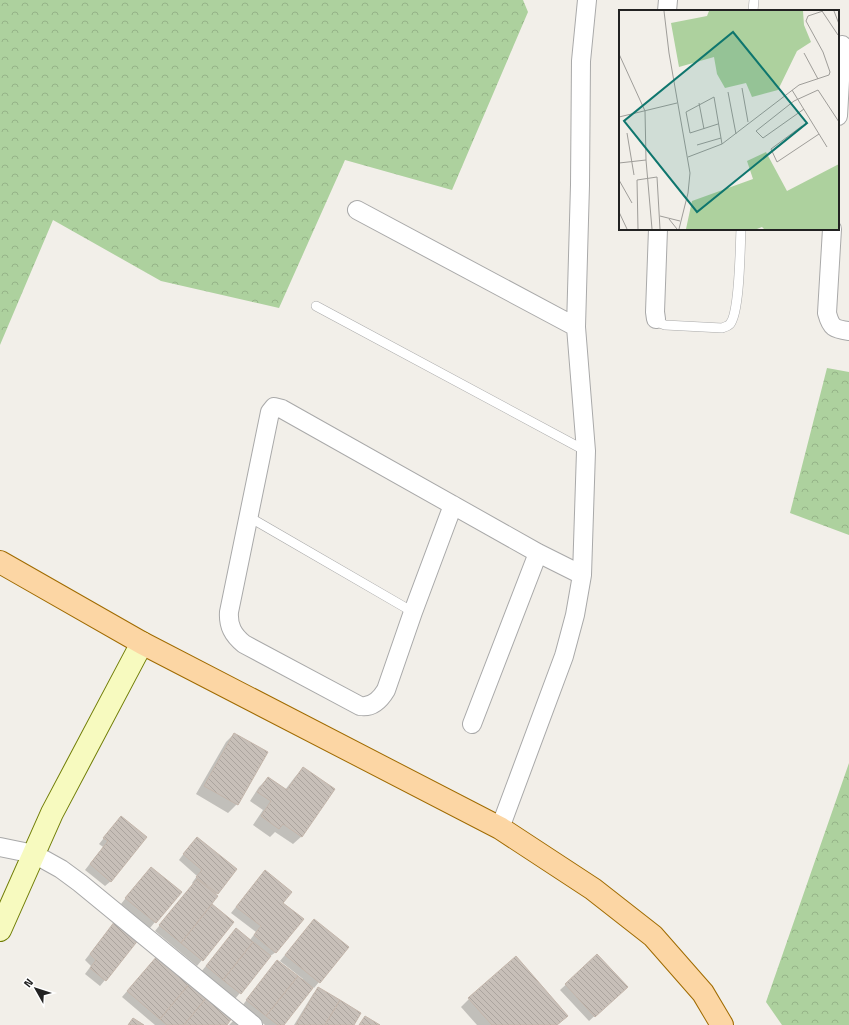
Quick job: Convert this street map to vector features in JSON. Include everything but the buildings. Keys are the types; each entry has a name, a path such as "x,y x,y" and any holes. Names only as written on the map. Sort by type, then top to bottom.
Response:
{"main road":[{"path":"0,562 142,643 500,828 593,889 652,936 703,993 722,1025"}],"street":[{"path":"500,828 564,656 575,615 582,575 586,451 576,327 580,185 581,61 587,0"},
{"path":"667,10 668,0"},
{"path":"839,98 842,45"},
{"path":"357,210 576,327"},
{"path":"656,319 658,230"},
{"path":"832,230 827,313 832,326 849,331"},
{"path":"453,506 413,612 386,690 382,696 370,706 360,706 244,644 235,636 230,626 229,612 270,412 274,407 282,409 538,554 582,575"},
{"path":"472,724 538,554"},
{"path":"0,930 52,813 142,643"},
{"path":"0,846 34,854 61,869 254,1025"}],"lane":[{"path":"753,10 754,0"},
{"path":"656,319 665,325 722,328 730,323 734,316 736,306 741,230"},
{"path":"316,306 586,451"},
{"path":"248,517 413,612"}],"green space":[{"path":"0,0 523,0 528,12 452,190 345,160 279,308 161,281 53,220 0,345"},
{"path":"827,368 849,372 849,535 790,513"},
{"path":"849,763 849,1025 782,1025 766,1002"}]}
